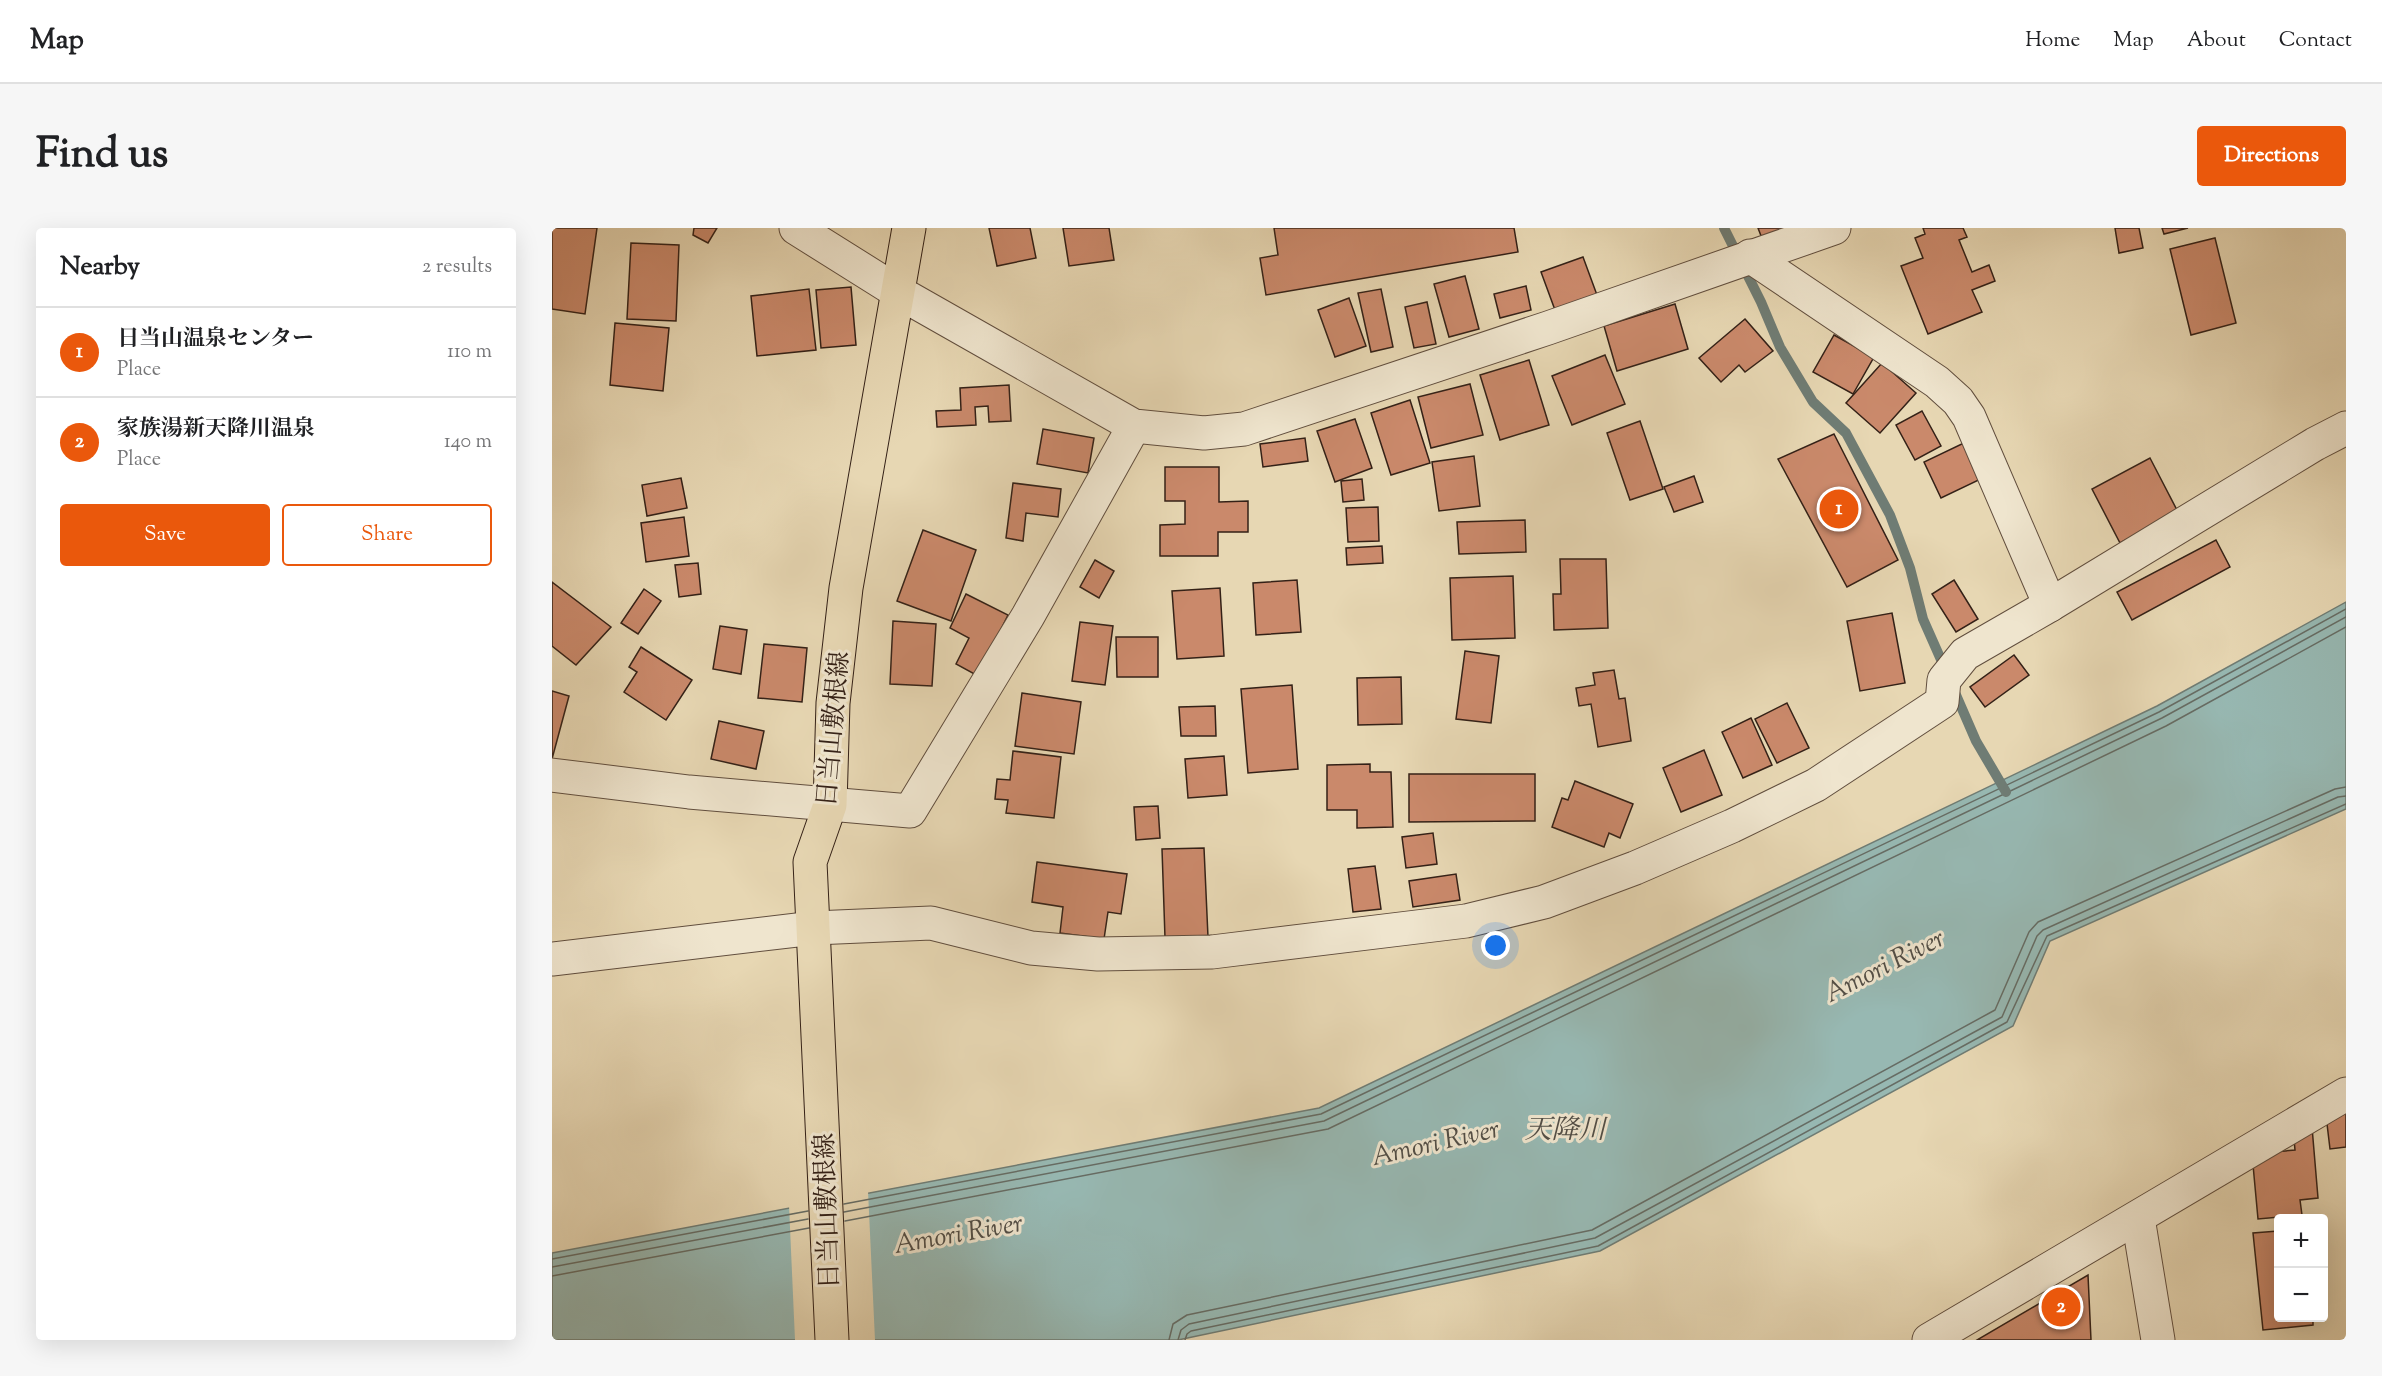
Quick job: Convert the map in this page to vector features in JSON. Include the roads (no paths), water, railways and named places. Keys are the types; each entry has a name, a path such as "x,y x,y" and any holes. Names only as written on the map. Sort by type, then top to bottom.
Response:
{"main road":[{"name":"日当山敷根線","path":"832,1340 810,861 830,805 833,703 846,588 909,228"}],"street":[{"path":"796,228 898,292 1134,426 1204,433 1244,429 1834,228"},
{"path":"1738,261 1937,382 1958,401 1977,434 2050,605"},
{"path":"552,775 689,792 910,811 1028,616 1134,426"},
{"path":"552,959 814,928 931,923 1031,948 1137,955 1212,952 1466,921 1544,902 1635,868 1741,822 1816,785 1942,702 1944,680 1965,654 2315,444 2346,428"},
{"path":"1929,1340 2346,1094"},
{"path":"2138,1218 2158,1340"}],"water":[{"name":"天降川","path":"2346,602 2346,809 2050,941 2013,1026 1600,1251 1178,1340 552,1340 552,1253 1319,1108 2157,706"}],"waterway":[{"path":"1724,228 1761,302 1780,347 1813,402 1846,433 1890,515 1910,568 1923,619 1946,671"},
{"path":"1953,688 1976,741 2006,792"}],"place":[{"name":"日当山温泉センター","path":"1839,509"},
{"name":"家族湯新天降川温泉","path":"2061,1307"}],"water label":[{"name":"Amori River","path":"1884,965"},
{"name":"Amori River","path":"1435,1142"},
{"name":"Amori River","path":"958,1233"}]}
